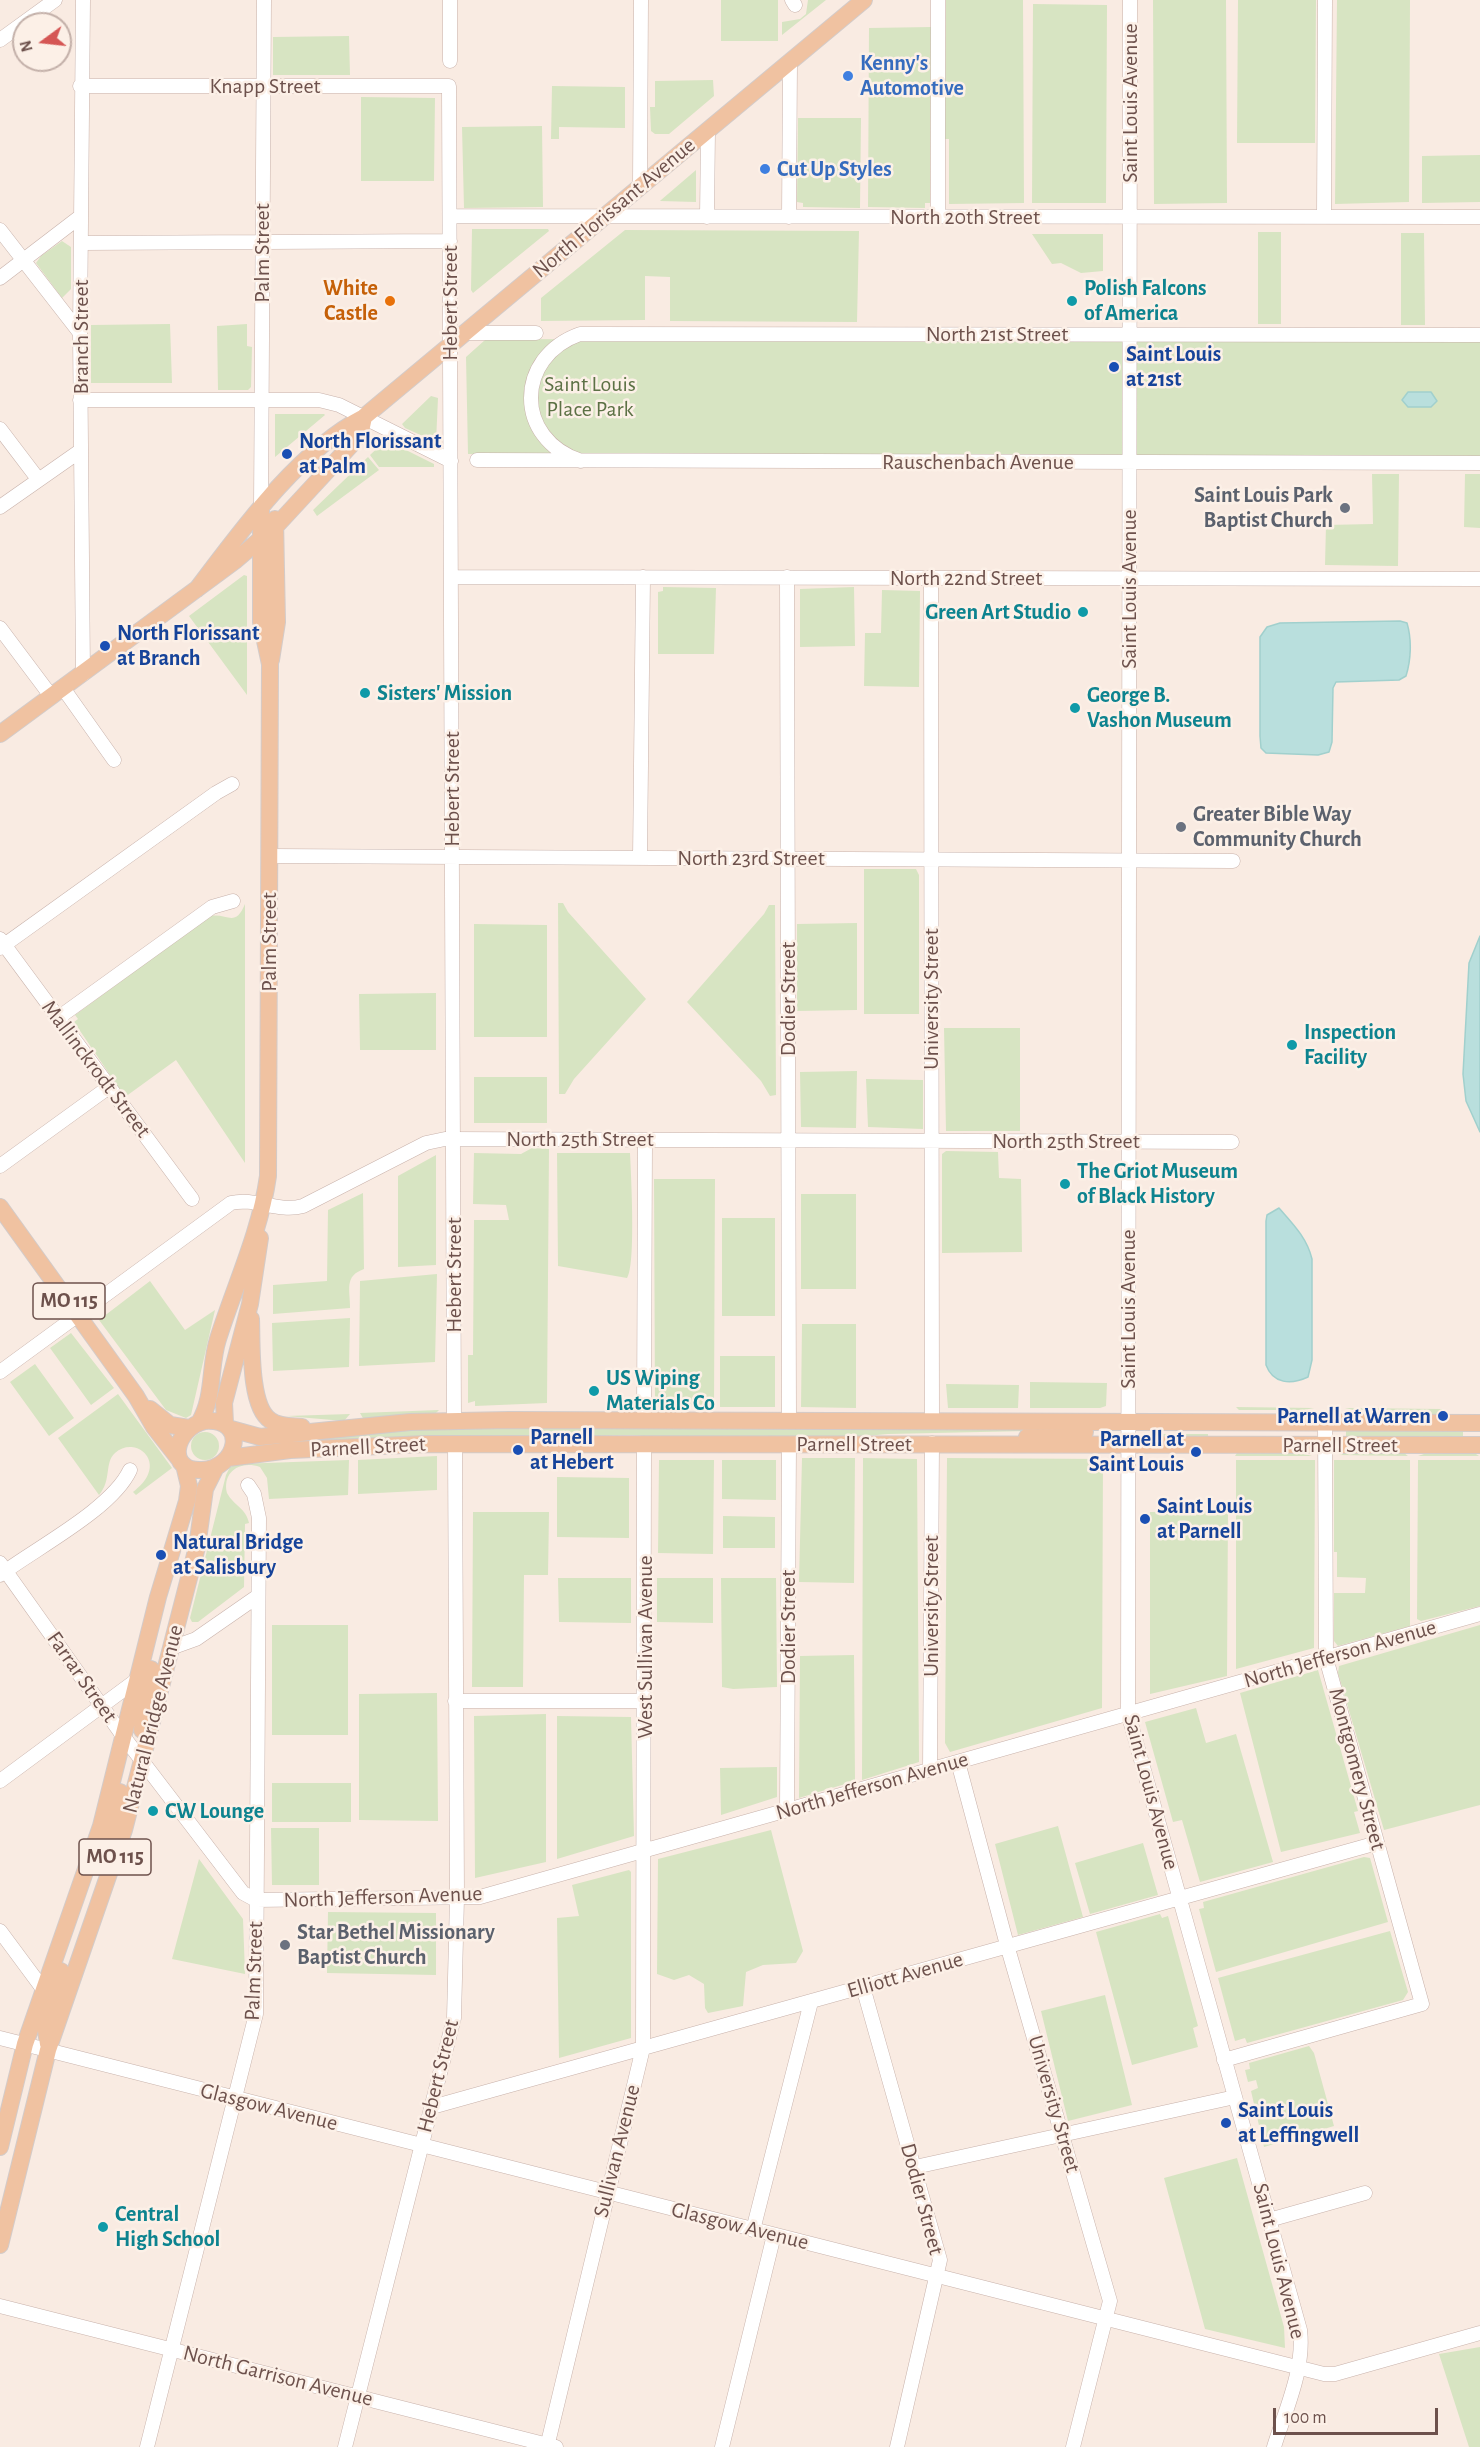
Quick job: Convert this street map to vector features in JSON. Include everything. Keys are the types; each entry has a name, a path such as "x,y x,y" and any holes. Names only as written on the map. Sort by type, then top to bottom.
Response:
{"main road":[{"name":"North Florissant Avenue","path":"197,589 261,507 314,455 343,430 364,417 864,0"},
{"name":"North Florissant Avenue","path":"0,734 261,539 277,525 351,445 361,431 364,417"},
{"path":"261,507 272,514 277,525"},
{"name":"Palm Street","path":"261,507 261,622 270,664 269,1162 262,1212"},
{"name":"Palm Street","path":"270,664 275,646 277,622 277,525"},
{"name":"MO 115","path":"0,1207 136,1396 153,1427 181,1462"},
{"path":"262,1212 260,1246 250,1304 224,1403 228,1426 234,1441 222,1462 200,1471 181,1462 178,1443 194,1425 209,1402 219,1338 262,1212"},
{"path":"250,1304 255,1387 264,1414 271,1421 283,1425 339,1429"},
{"name":"MO 115","path":"136,1396 163,1422 177,1427 194,1425"},
{"name":"Parnell Street","path":"228,1426 260,1437 454,1420 1480,1424"},
{"path":"194,1425 212,1421 228,1426"},
{"path":"986,1444 1051,1434 1106,1431 1119,1428 1128,1422"},
{"name":"Parnell Street","path":"222,1462 315,1449 455,1443 1480,1445"},
{"name":"Natural Bridge Avenue","path":"0,2147 25,2044 100,1826 158,1597 189,1492 181,1462"},
{"name":"Natural Bridge Avenue","path":"0,2245 48,2050 124,1830 198,1540 205,1489 222,1462"},
{"path":"142,1761 144,1703 157,1640 158,1597"},
{"path":"102,1894 120,1794 123,1736"},
{"path":"48,2050 45,2023 65,1958 70,1914"},
{"path":"15,2185 15,2140 30,2075 25,2044"}],"street":[{"path":"1,37 55,0"},
{"name":"Branch Street","path":"82,674 80,86 83,0"},
{"name":"Palm Street","path":"261,507 264,0"},
{"path":"450,0 450,61"},
{"path":"640,186 641,0"},
{"path":"938,0 938,217"},
{"name":"Saint Louis Avenue","path":"1130,0 1128,1713 1300,2330 1298,2368 1274,2447"},
{"path":"1324,217 1325,0"},
{"path":"789,217 790,62"},
{"name":"Knapp Street","path":"80,86 449,86"},
{"name":"Hebert Street","path":"449,86 454,1420"},
{"path":"707,217 708,130"},
{"path":"0,278 81,216"},
{"name":"North 20th Street","path":"450,216 1480,218"},
{"path":"0,230 80,333"},
{"path":"81,243 450,241"},
{"path":"463,333 536,333"},
{"name":"North 21st Street","path":"581,460 558,449 540,430 533,416 531,391 536,373 546,356 566,340 586,333 1480,335"},
{"path":"80,400 330,402 451,461"},
{"path":"0,429 38,479"},
{"path":"0,507 80,451"},
{"name":"Rauschenbach Avenue","path":"477,460 1480,463"},
{"name":"North 22nd Street","path":"451,577 1480,579"},
{"path":"640,858 644,577"},
{"name":"Dodier Street","path":"788,577 789,1421"},
{"name":"University Street","path":"931,578 932,1421"},
{"path":"0,628 114,760"},
{"path":"1,944 232,784"},
{"name":"North 23rd Street","path":"270,856 1233,861"},
{"path":"58,1018 212,907 233,901"},
{"name":"Mallinckrodt Street","path":"1,944 192,1199"},
{"path":"0,1166 109,1087"},
{"name":"North 25th Street","path":"0,1372 225,1206 238,1201 262,1212 303,1206 426,1143 453,1139 1232,1142"},
{"path":"644,1420 645,1140"},
{"name":"Montgomery Street","path":"1224,2060 1422,2004 1326,1658 1325,1422"},
{"name":"Hebert Street","path":"345,2447 454,2018 457,1898 455,1443"},
{"name":"University Street","path":"930,1770 932,1443"},
{"name":"West Sullivan Avenue","path":"644,1444 645,1850"},
{"name":"Dodier Street","path":"787,1810 789,1444"},
{"path":"2,1569 105,1502 125,1481 130,1470"},
{"name":"Palm Street","path":"147,2447 256,2014 259,1518 257,1506 248,1485"},
{"name":"Farrar Street","path":"2,1569 123,1736 243,1893 256,1900"},
{"path":"171,1648 196,1640 258,1596"},
{"name":"North Jefferson Avenue","path":"256,1900 480,1897 1480,1614"},
{"path":"0,1781 97,1711 101,1703 138,1678"},
{"path":"456,1701 645,1701"},
{"name":"University Street","path":"958,1762 1110,2301 1073,2447"},
{"name":"Elliott Avenue","path":"432,2107 1377,1843"},
{"name":"Sullivan Avenue","path":"551,2446 607,2191 643,2048 645,1850"},
{"path":"0,1931 43,1989"},
{"name":"Dodier Street","path":"863,1987 940,2260 897,2447"},
{"path":"753,2230 811,2002"},
{"name":"Glasgow Avenue","path":"0,2038 753,2230 1106,2317 1298,2368 1335,2374 1480,2333"},
{"path":"915,2168 1235,2097"},
{"path":"1269,2220 1365,2193"},
{"path":"722,2447 774,2235"},
{"name":"North Garrison Avenue","path":"0,2306 551,2446"}],"green space":[{"path":"721,0 778,0 778,41 721,41"},
{"path":"808,0 826,0 782,35 782,22 800,19 806,14"},
{"path":"946,0 1023,0 1024,203 949,204 949,139 945,139"},
{"path":"1153,0 1226,0 1227,203 1154,204"},
{"path":"1238,0 1316,0 1315,143 1237,143"},
{"path":"1337,0 1410,0 1409,202 1335,204"},
{"path":"1033,4 1107,5 1106,203 1032,203"},
{"path":"931,27 930,203 925,203 925,208 868,207 869,28"},
{"path":"349,36 350,75 273,75 273,37"},
{"path":"713,80 714,96 669,134 655,134 651,131 650,107 655,107 655,81"},
{"path":"552,86 625,87 625,128 559,127 559,139 551,139"},
{"path":"361,97 435,98 434,181 361,181"},
{"path":"798,118 861,118 860,208 803,207 803,203 797,202"},
{"path":"542,126 543,207 464,208 462,127"},
{"path":"1480,155 1480,202 1422,203 1422,156"},
{"path":"696,170 696,202 660,201 661,200"},
{"path":"472,229 548,229 549,231 473,293 471,290"},
{"path":"625,230 859,231 857,322 670,321 670,277 645,276 645,320 541,321 541,298"},
{"path":"1258,232 1281,232 1281,324 1258,324"},
{"path":"1401,233 1424,233 1425,325 1401,325"},
{"path":"1032,234 1103,234 1103,271 1081,273 1061,263 1052,264"},
{"path":"62,241 71,247 71,289 62,298 36,263 41,256"},
{"path":"170,324 172,383 91,383 91,325"},
{"path":"247,324 247,346 252,347 251,387 248,390 218,390 217,326"},
{"name":"Saint Louis Place Park","path":"485,340 1480,342 1480,457 468,454 466,357"},
{"path":"431,396 438,398 436,442 405,428 402,424"},
{"path":"275,414 324,414 325,415 275,457"},
{"path":"386,440 434,464 434,467 379,467 370,455"},
{"path":"368,457 379,470 317,516 313,510"},
{"path":"1372,474 1399,474 1398,566 1325,565 1326,525 1373,524"},
{"path":"1465,474 1480,474 1480,528 1464,527"},
{"path":"244,575 247,576 247,695 189,616"},
{"path":"663,587 716,588 714,654 658,654 658,592 663,591"},
{"path":"854,587 855,646 800,647 800,589"},
{"path":"882,590 920,591 919,687 864,686 865,633 881,633"},
{"path":"864,869 916,869 919,875 919,1014 864,1014"},
{"path":"558,903 563,903 568,912 646,999 574,1079 565,1094 559,1094"},
{"path":"245,904 245,1163 176,1060 125,1097 74,1022 78,1019 75,1015 210,916 234,918 238,916"},
{"path":"769,905 775,905 776,1095 770,1096 761,1081 687,1002 764,914"},
{"path":"857,923 857,1010 797,1011 797,924"},
{"path":"474,924 547,925 547,1037 474,1037"},
{"path":"436,993 436,1050 360,1050 359,994"},
{"path":"944,1028 1020,1028 1020,1131 946,1131"},
{"path":"857,1071 856,1128 801,1127 800,1072"},
{"path":"474,1077 547,1077 547,1123 474,1123"},
{"path":"866,1079 923,1080 923,1129 868,1127"},
{"path":"532,1148 549,1149 547,1403 475,1406 475,1401 468,1403 468,1355 473,1355 474,1220 509,1220 506,1205 473,1204 474,1153 521,1154"},
{"path":"946,1151 998,1152 999,1178 1021,1179 1022,1252 942,1253 942,1154"},
{"path":"557,1153 630,1153 632,1239 630,1270 627,1278 558,1266"},
{"path":"436,1155 436,1265 398,1267 398,1176"},
{"path":"654,1179 715,1179 714,1407 655,1407"},
{"path":"363,1193 364,1269 353,1275 349,1284 350,1308 273,1314 273,1285 327,1281 328,1210"},
{"path":"801,1194 856,1194 856,1289 801,1289"},
{"path":"722,1218 775,1218 775,1316 722,1316"},
{"path":"437,1274 435,1362 359,1366 360,1281"},
{"path":"150,1281 185,1330 215,1310 191,1415 186,1418 166,1410 99,1320"},
{"path":"350,1318 349,1367 273,1371 272,1323"},
{"path":"802,1324 856,1324 856,1408 801,1407"},
{"path":"71,1333 114,1388 91,1405 50,1348"},
{"path":"720,1356 775,1356 775,1407 720,1407"},
{"path":"35,1364 74,1418 49,1436 10,1382"},
{"path":"1030,1382 1107,1383 1106,1406 1100,1408 1030,1408"},
{"path":"946,1384 1019,1385 1018,1408 948,1408"},
{"path":"118,1394 172,1468 136,1495 133,1492 144,1482 150,1462 140,1450 132,1447 123,1448 112,1457 105,1484 99,1495 58,1438"},
{"path":"1236,1407 1314,1408 1239,1410"},
{"path":"1345,1408 1442,1409 1442,1417 1354,1410"},
{"path":"439,1410 435,1414 364,1420 360,1413"},
{"path":"350,1414 344,1421 286,1416"},
{"path":"438,1427 1027,1427 1027,1431 888,1434 831,1439 669,1438 632,1435 303,1444 278,1440"},
{"path":"1346,1429 1463,1429 1463,1436 1346,1436"},
{"path":"205,1432 215,1436 219,1446 215,1456 205,1460 195,1456 191,1446 195,1436"},
{"path":"1161,1434 1208,1434 1208,1439 1161,1437"},
{"path":"1237,1453 1301,1453 1312,1456 1235,1456"},
{"path":"1404,1453 1408,1456 1338,1455"},
{"path":"1476,1454 1479,1456 1418,1456"},
{"path":"437,1456 437,1490 358,1494 358,1460"},
{"path":"802,1458 855,1458 854,1583 799,1582"},
{"path":"863,1458 917,1459 919,1762 862,1780"},
{"path":"947,1458 1103,1459 1102,1708 950,1752 945,1743"},
{"path":"349,1460 348,1495 269,1499 267,1478 260,1467 246,1465 230,1474 227,1479 227,1493 243,1510 249,1523 245,1524 244,1587 198,1622 192,1622 190,1618 226,1475 230,1467 238,1464"},
{"path":"659,1460 714,1460 713,1554 658,1553"},
{"path":"722,1460 776,1460 776,1500 722,1499"},
{"path":"1236,1460 1315,1460 1315,1467 1314,1648 1236,1669"},
{"path":"1334,1460 1410,1460 1410,1626 1338,1646 1334,1641 1334,1593 1365,1593 1366,1578 1337,1577 1337,1552 1334,1552"},
{"path":"1418,1460 1480,1460 1480,1606 1421,1621 1417,1619"},
{"path":"557,1477 629,1478 629,1538 557,1537"},
{"path":"1228,1511 1227,1676 1150,1694 1150,1512"},
{"path":"473,1512 549,1512 548,1575 524,1575 523,1687 472,1687"},
{"path":"723,1516 775,1517 775,1548 723,1548"},
{"path":"558,1578 631,1578 631,1623 559,1622"},
{"path":"657,1578 713,1578 713,1623 657,1622"},
{"path":"721,1578 776,1578 777,1687 733,1689 722,1687"},
{"path":"272,1625 348,1625 348,1735 272,1735"},
{"path":"1480,1625 1480,1805 1384,1830 1338,1673 1339,1666"},
{"path":"854,1655 855,1781 799,1798 800,1656"},
{"path":"1318,1670 1358,1811 1354,1812 1360,1833 1281,1852 1240,1693"},
{"path":"437,1693 438,1821 359,1820 359,1694"},
{"path":"1196,1708 1206,1743 1236,1734 1273,1862 1200,1882 1182,1820 1173,1822 1145,1722"},
{"path":"546,1714 546,1862 475,1878 474,1716"},
{"path":"557,1716 631,1717 634,1836 557,1859"},
{"path":"777,1767 777,1797 721,1815 720,1768"},
{"path":"272,1783 351,1783 351,1822 272,1822"},
{"path":"1058,1826 1083,1917 1018,1935 995,1844"},
{"path":"271,1828 319,1828 319,1885 272,1885"},
{"path":"771,1830 803,1951 796,1963 763,1965 746,1972 743,2006 708,2013 705,2008 704,1984 689,1975 674,1980 657,1974 658,1859"},
{"path":"1143,1843 1158,1895 1090,1914 1075,1863"},
{"path":"1364,1857 1370,1858 1388,1922 1216,1972 1199,1909 1204,1908 1203,1902"},
{"path":"199,1859 243,1919 245,1974 172,1959"},
{"path":"629,1870 631,1872 631,2038 559,2058 557,1918 579,1916 572,1885"},
{"path":"328,1912 436,1913 436,1975 327,1973"},
{"path":"1160,1914 1162,1918 1168,1916 1198,2026 1193,2028 1198,2047 1132,2065 1096,1932"},
{"path":"1390,1931 1408,1992 1403,2000 1247,2043 1245,2038 1235,2041 1218,1978"},
{"path":"1105,1995 1132,2105 1068,2121 1041,2011"},
{"path":"1309,2046 1314,2053 1334,2126 1264,2147 1251,2091 1258,2088 1256,2080 1248,2082 1245,2070 1250,2069 1249,2063"},
{"path":"1237,2158 1284,2327 1285,2348 1205,2329 1164,2178"},
{"path":"1480,2347 1480,2447 1469,2447 1439,2354"}],"water":[{"path":"1408,392 1431,392 1437,401 1431,407 1408,407 1402,400"},
{"path":"1400,621 1407,623 1410,636 1410,657 1406,676 1399,680 1336,682 1333,688 1332,742 1329,752 1318,755 1266,753 1261,748 1260,637 1267,627 1280,623"},
{"path":"1480,936 1480,1132 1466,1101 1463,1074 1469,963"},
{"path":"1279,1208 1303,1238 1312,1259 1312,1360 1308,1377 1289,1382 1273,1376 1266,1365 1266,1221 1267,1215"}],"place":[{"name":"Kenny's Automotive","path":"848,76"},
{"name":"Cut Up Styles","path":"765,169"},
{"name":"White Castle","path":"390,301"},
{"name":"Polish Falcons of America","path":"1072,301"},
{"name":"Saint Louis at 21st","path":"1114,367"},
{"name":"North Florissant at Palm","path":"287,454"},
{"name":"Saint Louis Park Baptist Church","path":"1345,508"},
{"name":"Green Art Studio","path":"1083,612"},
{"name":"North Florissant at Branch","path":"105,646"},
{"name":"Sisters' Mission","path":"365,693"},
{"name":"George B. Vashon Museum","path":"1075,708"},
{"name":"Greater Bible Way Community Church","path":"1181,827"},
{"name":"Inspection Facility","path":"1292,1045"},
{"name":"The Griot Museum of Black History","path":"1065,1184"},
{"name":"US Wiping Materials Co","path":"594,1391"},
{"name":"Parnell at Warren","path":"1443,1416"},
{"name":"Parnell at Hebert","path":"518,1450"},
{"name":"Parnell at Saint Louis","path":"1196,1452"},
{"name":"Saint Louis at Parnell","path":"1145,1519"},
{"name":"Natural Bridge at Salisbury","path":"161,1555"},
{"name":"CW Lounge","path":"153,1811"},
{"name":"Star Bethel Missionary Baptist Church","path":"285,1945"},
{"name":"Saint Louis at Leffingwell","path":"1226,2123"},
{"name":"Central High School","path":"103,2227"}]}
